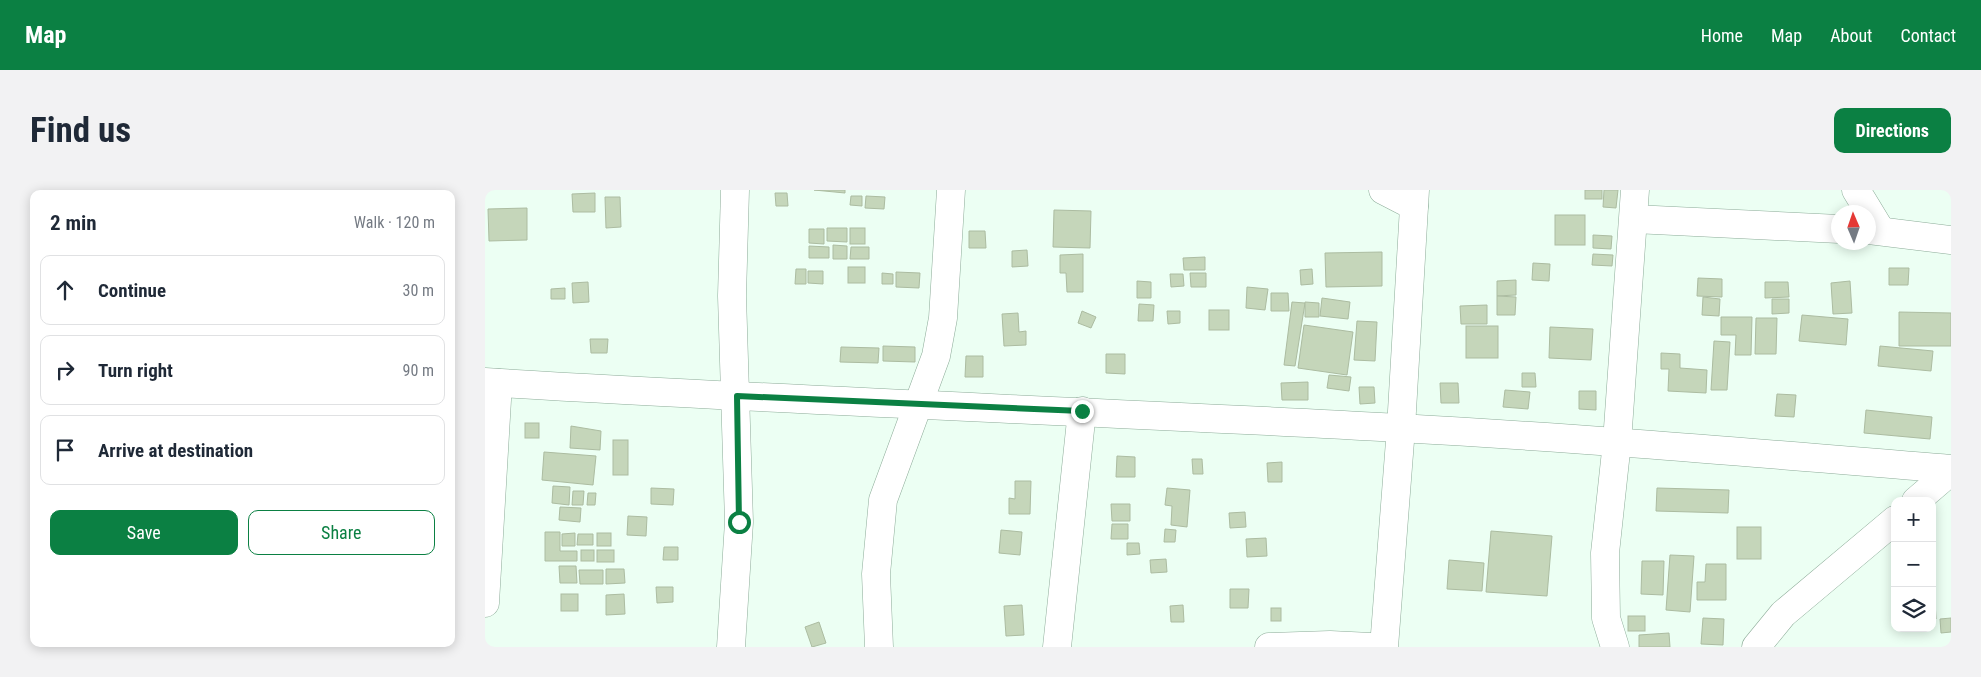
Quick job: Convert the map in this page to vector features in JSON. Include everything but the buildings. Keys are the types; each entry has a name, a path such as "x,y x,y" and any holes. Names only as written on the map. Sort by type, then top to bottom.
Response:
{"street":[{"path":"731,647 739,522 737,396 732,296 735,190"},
{"path":"879,647 876,574 883,500 936,356 943,318 951,190"},
{"path":"1383,190 1414,198 1401,428 1384,647"},
{"path":"1615,647 1606,618 1605,553 1617,442 1635,190"},
{"path":"1856,190 1863,205"},
{"path":"1634,219 1831,229"},
{"path":"1876,230 1951,240"},
{"path":"485,603 492,383 1401,428 1617,442 1951,470"},
{"path":"1057,647 1082,411"},
{"path":"1921,497 1951,470"},
{"path":"1756,647 1783,614 1891,523"},
{"path":"1269,647 1330,645 1371,647"}],"route":[{"path":"739,522 737,396 1082,411"}]}
